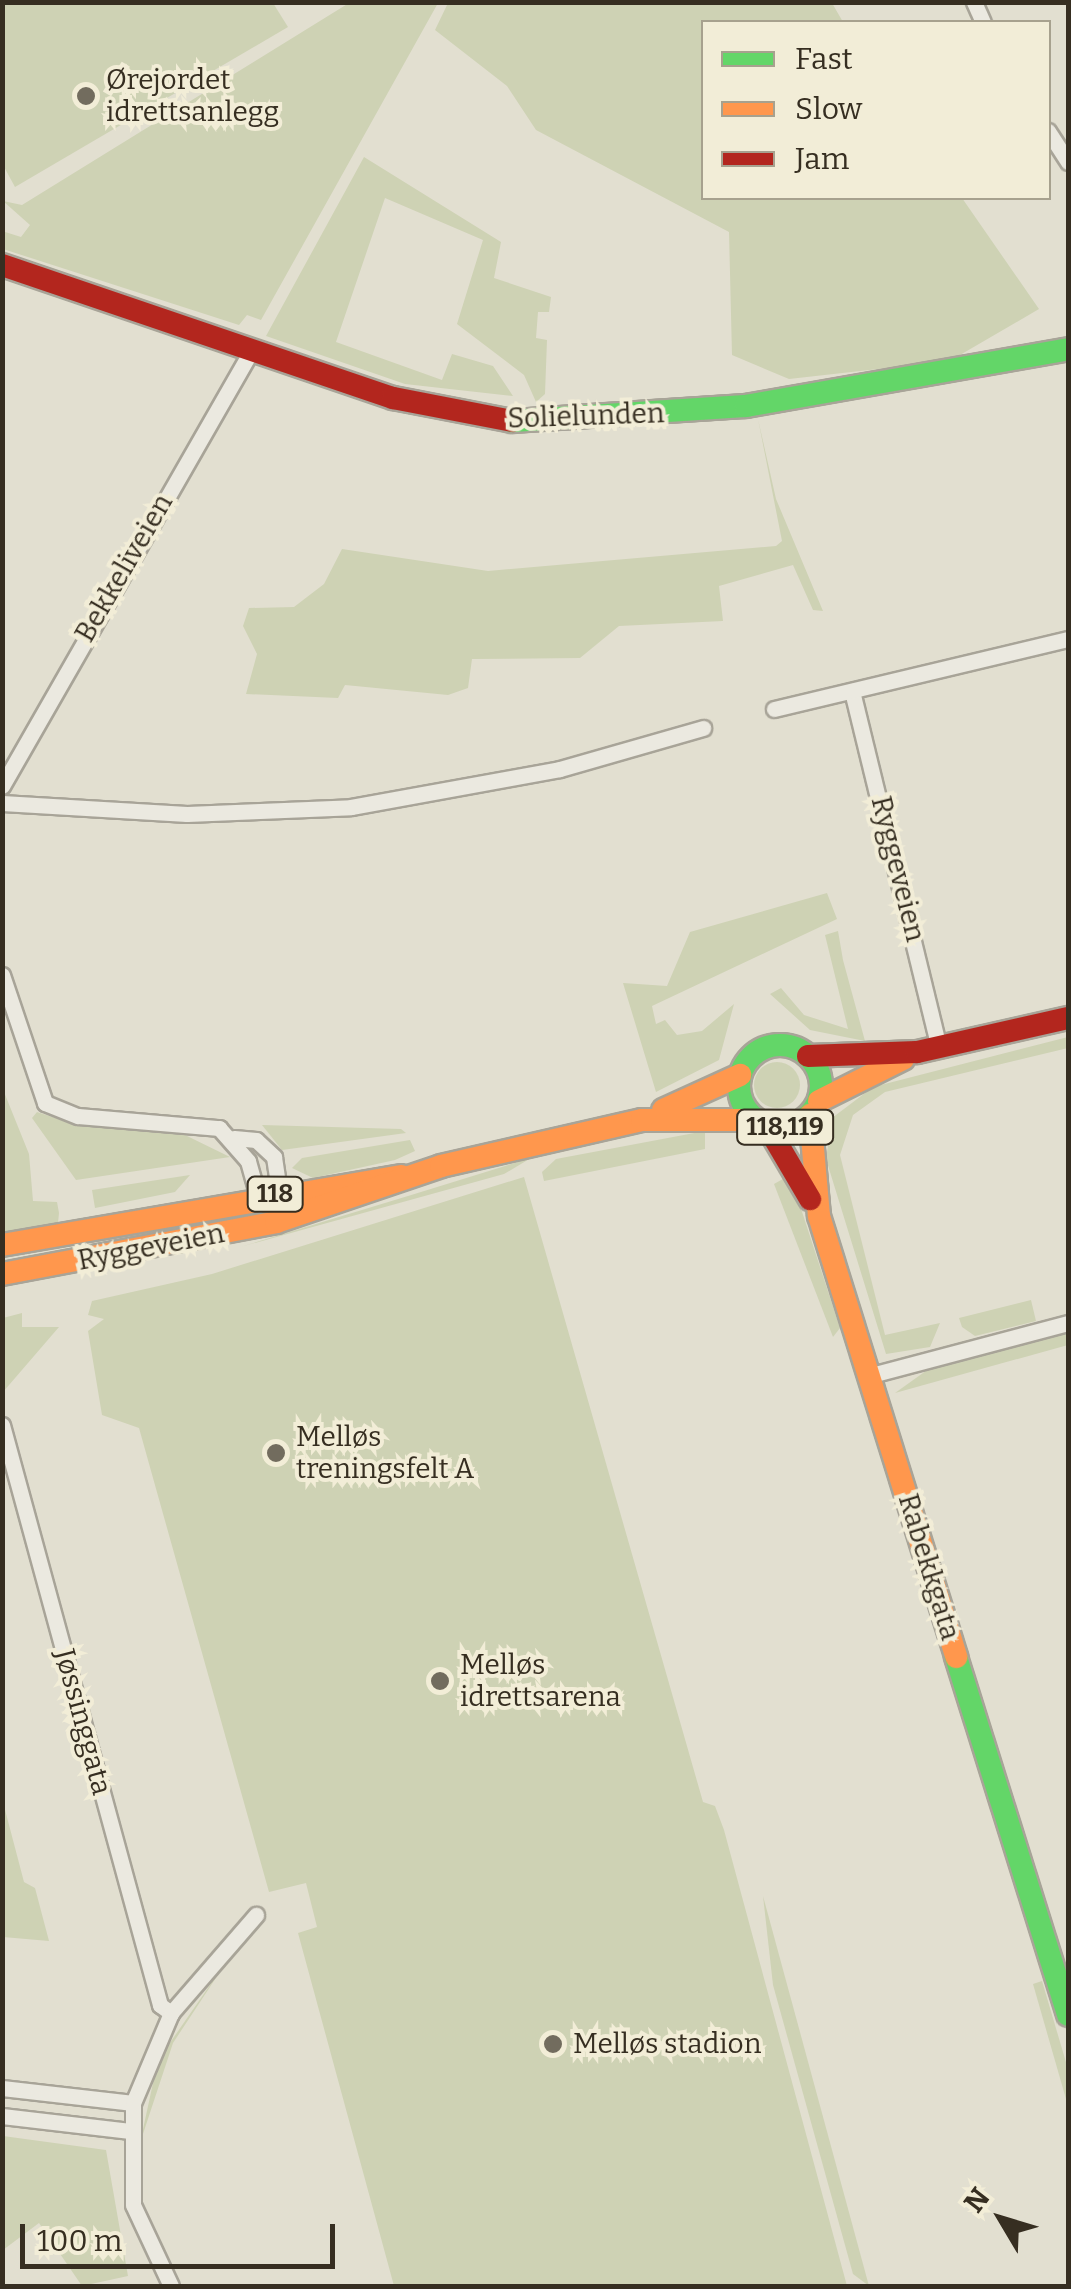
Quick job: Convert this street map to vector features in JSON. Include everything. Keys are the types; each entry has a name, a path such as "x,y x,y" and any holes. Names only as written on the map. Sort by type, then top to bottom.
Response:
{"street":[{"path":"1051,136 1068,162"},
{"name":"Solielunden","path":"2,264 250,353 414,404 525,423 746,406 1068,348"},
{"name":"Bekkeliveien","path":"2,786 250,353"},
{"path":"774,710 1068,639"},
{"name":"Ryggeveien","path":"852,691 928,1050"},
{"path":"2,803 187,814 352,807 560,769 703,728"},
{"path":"2,975 6,1010 34,1090 60,1112 201,1124 234,1138 256,1140 274,1158 284,1192 276,1222"},
{"path":"808,1056 928,1050 1068,1018"},
{"name":"118,119","path":"767,1047 808,1056 815,1108 761,1123 741,1100 740,1075 767,1047"},
{"path":"815,1108 928,1050"},
{"name":"Ryggeveien","path":"2,1245 284,1192 411,1176 642,1120 740,1075"},
{"name":"Rabekkgata","path":"815,1108 819,1216 1068,2015"},
{"name":"Ryggeveien","path":"642,1120 761,1123"},
{"path":"761,1123 819,1216"},
{"path":"234,1138 256,1199 276,1222"},
{"name":"Ryggeveien","path":"2,1274 276,1222 362,1200 411,1176"},
{"path":"871,1375 1068,1323"},
{"name":"Jøssinggata","path":"2,1425 160,2005 171,2013"},
{"path":"171,2286 132,2205 133,2103 171,2013 256,1915"},
{"path":"2,2088 133,2103"},
{"path":"2,2116 130,2131"}],"green space":[{"name":"Ørejordet idrettsanlegg","path":"2,3 273,3 288,27 15,187 3,165"},
{"path":"349,3 438,3 261,320 247,315 239,325 3,249 2,231 21,237 30,225 3,201 22,205"},
{"path":"448,3 832,3 842,20 701,20 701,200 963,200 1039,309 960,355 896,367 789,379 732,355 729,232 536,130 507,86 435,30"},
{"path":"364,157 501,242 494,278 551,297 549,312 538,312 536,338 547,340 545,394 536,402 524,375 457,324 483,240 385,198 336,342 442,380 452,354 493,366 513,396 405,384 266,336"},
{"path":"758,419 776,499 823,611 813,610 793,565 719,586 723,621 619,626 580,658 472,659 468,688 448,695 345,685 338,698 246,694 257,654 243,626 249,608 294,607 324,584 342,549 488,571 776,546 782,541"},
{"path":"827,893 837,919 652,1006 656,1024 665,1020 677,1035 702,1031 734,1004 719,1060 656,1092 623,983 667,986 690,932"},
{"path":"838,931 865,1041 810,1030 770,994 781,988 804,1015 848,1029 825,935"},
{"path":"1068,1037 1068,1048 885,1092 853,1115 840,1155 885,1335 940,1323 930,1347 886,1354 826,1159 832,1118 873,1087"},
{"path":"777,1062 793,1069 800,1085 793,1101 777,1108 761,1101 754,1085 761,1069"},
{"path":"2,1087 29,1154 33,1201 57,1202 59,1213 58,1223 2,1236"},
{"path":"37,1112 80,1126 185,1135 230,1157 76,1180 32,1118"},
{"path":"262,1125 401,1129 406,1133 282,1150"},
{"path":"705,1131 705,1149 544,1181 542,1172 556,1159"},
{"path":"410,1140 415,1151 395,1160 313,1178 292,1168 302,1158"},
{"path":"531,1158 504,1174 240,1247 408,1196"},
{"path":"190,1175 175,1192 95,1208 92,1190"},
{"path":"790,1175 840,1328 833,1337 774,1184"},
{"name":"Melløs idrettsarena","path":"524,1177 703,1802 715,1806 724,1830 847,2286 394,2286 298,1933 317,1927 306,1883 269,1892 139,1428 102,1415 88,1331 104,1319 88,1315 92,1301 212,1274"},
{"path":"1031,1300 1036,1321 975,1336 962,1327 959,1318"},
{"path":"22,1313 22,1327 59,1327 3,1392 3,1318"},
{"path":"1068,1332 1068,1345 895,1393 930,1368"},
{"path":"3,1802 24,1882 35,1888 49,1941 3,1937"},
{"path":"763,1896 869,2286 853,2274 773,1985"},
{"path":"235,1949 173,2043 140,2143 158,2060"},
{"path":"1042,1981 1068,2069 1068,2106 1033,1984"},
{"path":"3,2136 106,2150 128,2276 82,2286 39,2223 3,2250"}],"traffic: fast":[{"path":"512,421 746,406 1068,349"},
{"path":"780,1045 796,1048 809,1057 818,1070 821,1086 818,1102 809,1115 796,1124 780,1127 764,1124 751,1115 742,1102 739,1086 742,1070 751,1057 764,1048 780,1045"},
{"path":"956,1657 1068,2015"}],"traffic: slow":[{"path":"819,1101 903,1059"},
{"path":"663,1110 740,1075"},
{"path":"810,1115 819,1216 956,1657"},
{"path":"2,1274 276,1222 441,1166 642,1120 755,1120"},
{"path":"2,1245 401,1176"}],"traffic: jam":[{"path":"2,265 393,398 512,421"},
{"path":"808,1056 917,1052 1068,1018"},
{"path":"767,1126 810,1199"}],"place":[{"name":"Ørejordet idrettsanlegg","path":"86,96"},
{"name":"Melløs treningsfelt A","path":"276,1453"},
{"name":"Melløs idrettsarena","path":"440,1681"},
{"name":"Melløs stadion","path":"553,2044"}]}
